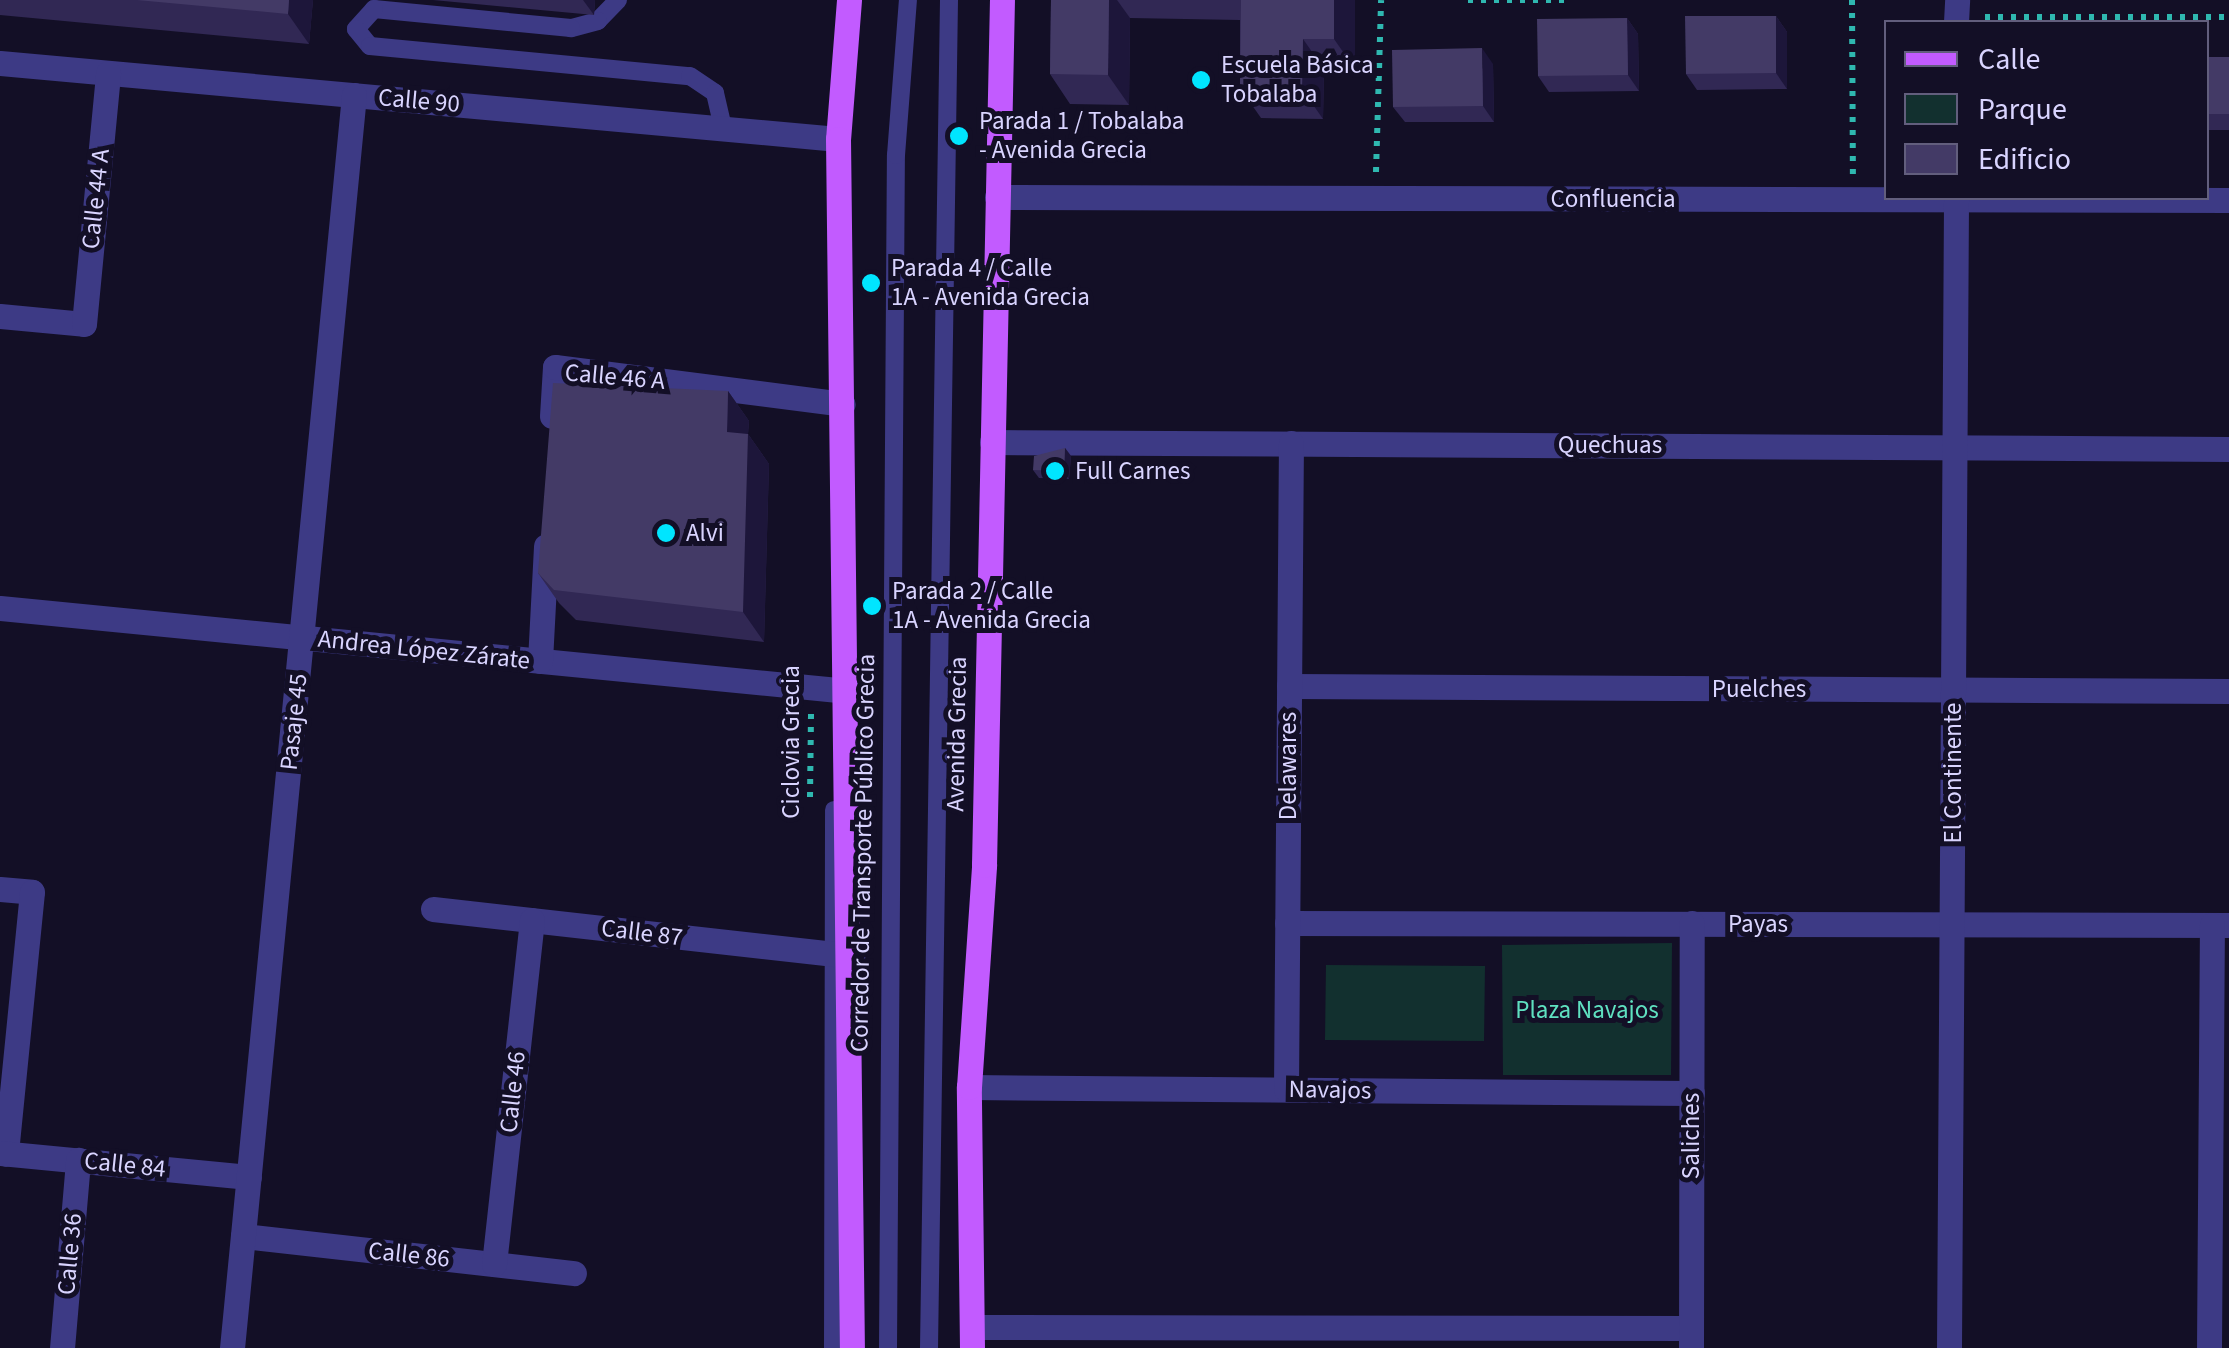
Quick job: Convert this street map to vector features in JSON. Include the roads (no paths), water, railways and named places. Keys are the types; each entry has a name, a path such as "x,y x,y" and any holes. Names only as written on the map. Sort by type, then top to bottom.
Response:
{"main road":[{"path":"847,0 838,139 848,702 843,955 852,1348"},
{"name":"Avenida Grecia","path":"972,1338 969,1087 984,865 1002,0"}],"street":[{"name":"Calle 90","path":"0,63 838,139"},
{"name":"Calle 44 A","path":"0,316 84,324 108,73"},
{"name":"Pasaje 45","path":"232,1348 354,95"},
{"name":"Confluencia","path":"996,198 1884,200"},
{"name":"El Continente","path":"1949,1348 1956,200"},
{"name":"Calle 46 A","path":"551,444 555,367 843,404"},
{"name":"Quechuas","path":"992,442 2229,449"},
{"name":"Delawares","path":"1286,1089 1290,444"},
{"path":"540,661 547,520"},
{"name":"Andrea López Zárate","path":"0,608 811,686 848,702"},
{"name":"Puelches","path":"1288,686 2229,691"},
{"path":"0,889 32,892 3,1153"},
{"name":"Calle 87","path":"433,909 843,955"},
{"name":"Calle 46","path":"494,1264 532,920"},
{"name":"Payas","path":"1287,922 2220,925"},
{"name":"Saliches","path":"1691,1338 1692,923"},
{"path":"2216,1338 2220,925"},
{"name":"Navajos","path":"969,1087 1692,1093"},
{"name":"Calle 84","path":"3,1153 249,1177"},
{"name":"Calle 36","path":"62,1348 78,1160"},
{"name":"Calle 86","path":"243,1236 574,1273"},
{"path":"972,1338 1691,1338"}],"lane":[{"path":"618,0 598,20 571,28 374,10 356,29 370,46 690,76 714,92 724,128"},
{"name":"Corredor de Transporte Público Grecia","path":"888,1348 896,155 908,0"},
{"path":"929,1348 949,0"},
{"path":"833,1348 843,955"}],"place":[{"name":"Escuela Básica Tobalaba","path":"1201,80"},
{"name":"Parada 1 / Tobalaba - Avenida Grecia","path":"959,136"},
{"name":"Parada 4 / Calle 1A - Avenida Grecia","path":"871,283"},
{"name":"Full Carnes","path":"1055,471"},
{"name":"Alvi","path":"666,533"},
{"name":"Parada 2 / Calle 1A - Avenida Grecia","path":"872,606"}],"park label":[{"name":"Plaza Navajos","path":"1587,1010"}]}
